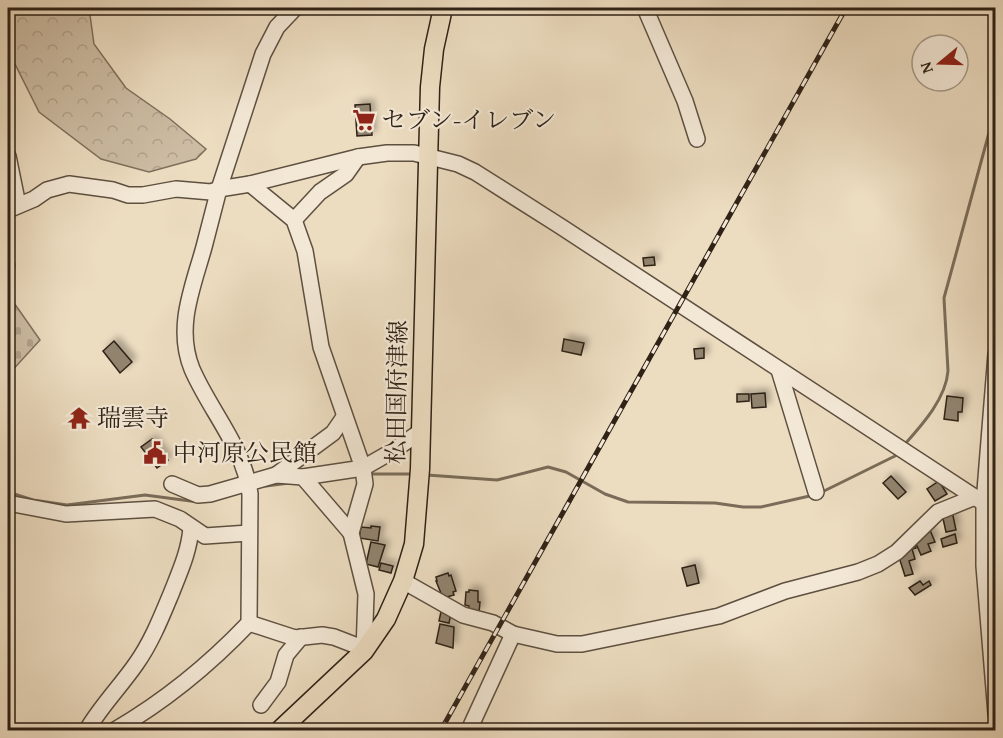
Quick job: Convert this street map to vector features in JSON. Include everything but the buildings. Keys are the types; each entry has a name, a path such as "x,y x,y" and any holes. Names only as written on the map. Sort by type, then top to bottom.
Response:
{"main road":[{"name":"松田国府津線","path":"280,730 364,650 386,619 403,581 414,544 419,473 430,87 434,49 443,8"}],"street":[{"path":"115,730 162,701 198,672 249,623 249,488 229,435 192,367 186,342 186,318 190,290 219,189 263,54 277,27 295,8"},
{"path":"645,8 685,101 697,139"},
{"path":"993,8 996,12"},
{"path":"8,156 13,207 34,199 47,190 69,184 113,190 128,195 143,195 176,189 211,192 358,157 387,153 414,153 458,164 475,171 988,505"},
{"path":"294,220 320,192 346,174 358,157"},
{"path":"250,184 294,220 305,252 321,347 364,472 365,484 351,533"},
{"path":"996,354 984,566 996,714"},
{"path":"779,370 816,492"},
{"path":"172,484 198,495 249,488 276,475 333,433 344,417"},
{"path":"276,475 306,482 364,472 420,432"},
{"path":"249,623 283,636 334,637 364,650 366,594 351,533 306,482"},
{"path":"8,503 66,514 155,510 169,514 205,536 249,533"},
{"path":"403,581 463,615 493,622 513,634 557,644 582,644 719,616 785,591 858,572 878,564 897,552 938,512 988,505"},
{"path":"87,730 97,711 112,697 136,664 163,616 189,546 191,528"},
{"path":"469,730 513,634"},
{"path":"261,705 278,682 286,655 301,638"}],"green space":[{"path":"8,8 89,8 94,44 126,88 170,119 206,149 196,159 149,172 101,159 39,112 8,50"},
{"path":"8,248 15,264 12,300 40,340 8,375"}],"waterway":[{"path":"905,444 933,410 946,381 948,371 944,298 996,107"},
{"path":"820,493 895,456 899,451"},
{"path":"427,475 497,480 548,467 566,472 605,494 628,502 715,503 761,507 814,495"},
{"path":"370,474 414,474"},
{"path":"266,486 289,483"},
{"path":"8,492 33,500 67,505 145,495 198,502"}],"railway":[{"path":"441,730 846,8"}],"place":[{"name":"セブン-イレブン","path":"364,120"},
{"name":"瑞雲寺","path":"79,418"},
{"name":"中河原公民館","path":"155,453"}]}
